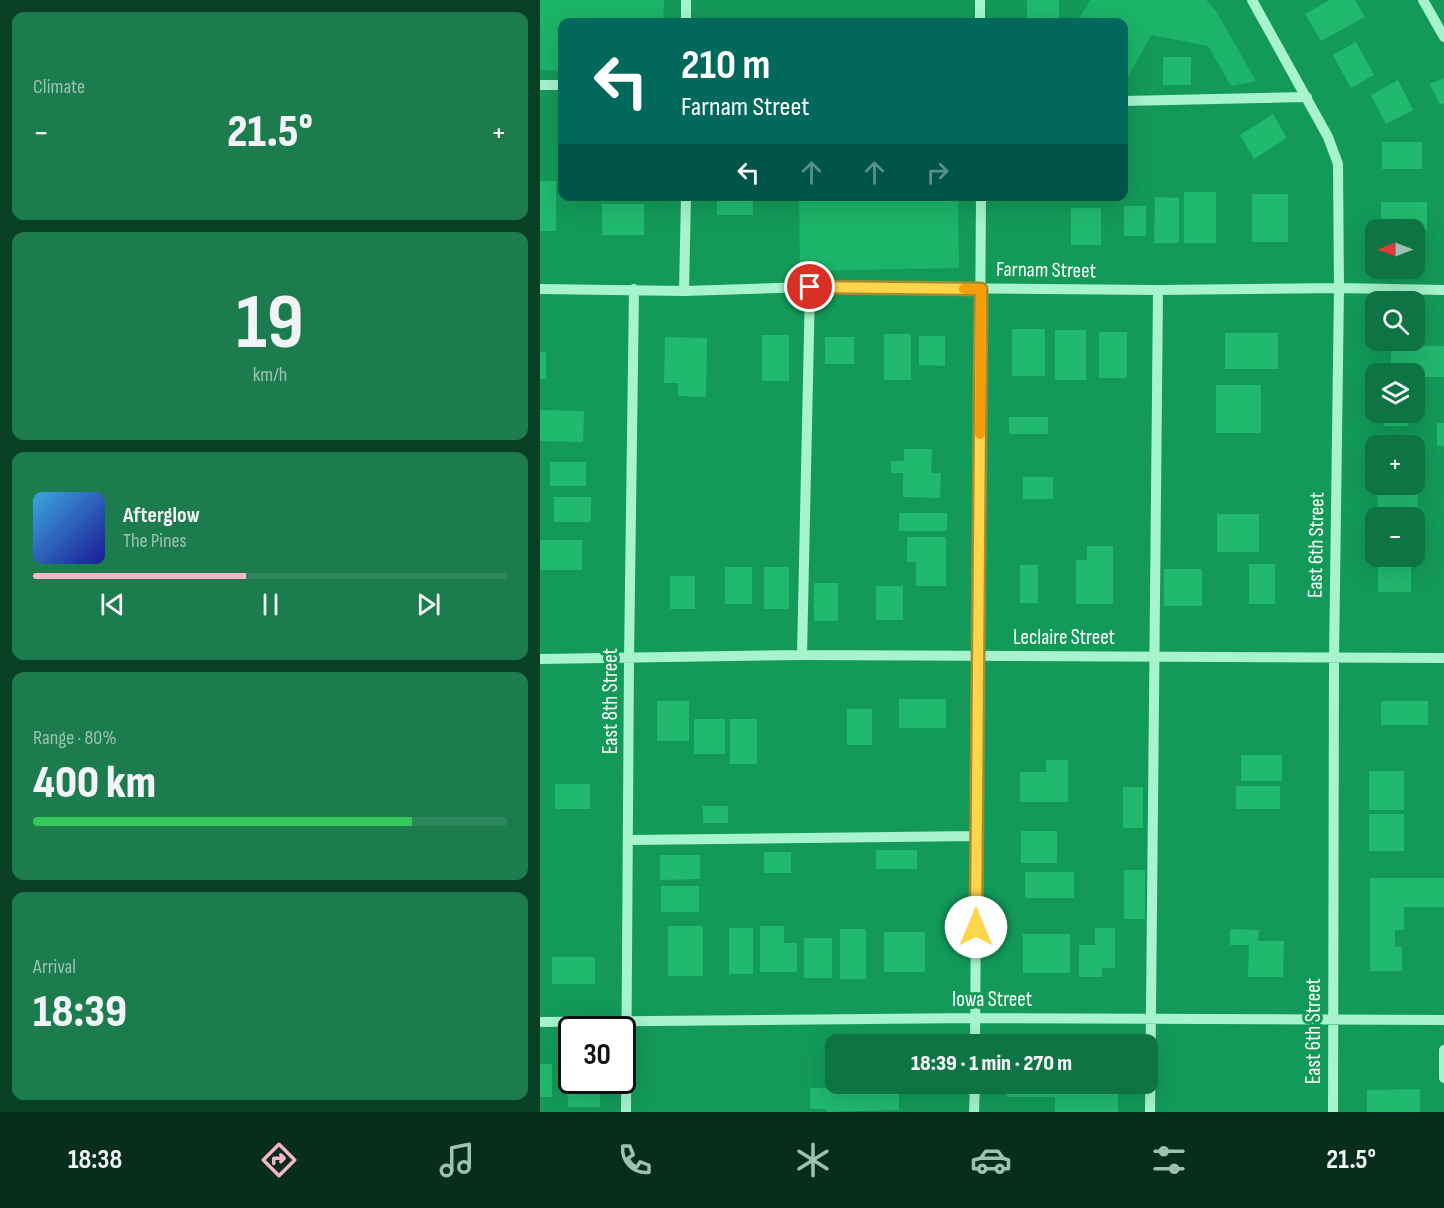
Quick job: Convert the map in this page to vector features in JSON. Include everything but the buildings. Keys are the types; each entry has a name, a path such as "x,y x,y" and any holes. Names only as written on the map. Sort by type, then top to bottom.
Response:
{"street":[{"path":"686,0 686,18"},
{"path":"980,0 980,18"},
{"name":"East 6th Street","path":"1252,0 1328,137 1338,164 1333,1112"},
{"path":"1423,0 1444,37"},
{"path":"540,85 558,85"},
{"path":"1128,101 1307,97"},
{"path":"684,291 686,201"},
{"path":"975,1034 981,201"},
{"path":"802,655 810,287"},
{"name":"Farnam Street","path":"540,289 684,291 810,287 1444,290"},
{"name":"East 8th Street","path":"627,1016 634,289"},
{"path":"1150,1112 1158,290"},
{"name":"Leclaire Street","path":"540,659 802,655 1444,658"},
{"path":"629,840 976,836"},
{"name":"Iowa Street","path":"636,1022 975,1018 1444,1020"},
{"name":"Iowa Street","path":"540,1022 558,1022"},
{"path":"1443,1078 1444,1050"},
{"name":"East 8th Street","path":"626,1094 626,1112"},
{"path":"974,1112 975,1094"}],"green space":[{"path":"540,0 664,0 663,18 558,18 558,71 540,70"},
{"path":"1090,0 1206,0 1216,11 1256,81 1231,86 1208,46 1151,35 1128,78 1128,18 1079,18"},
{"path":"799,201 958,201 959,268 800,271"}],"slow traffic":[{"path":"964,289 981,289 980,434"}],"route":[{"path":"810,287 981,289 976,927"}]}
